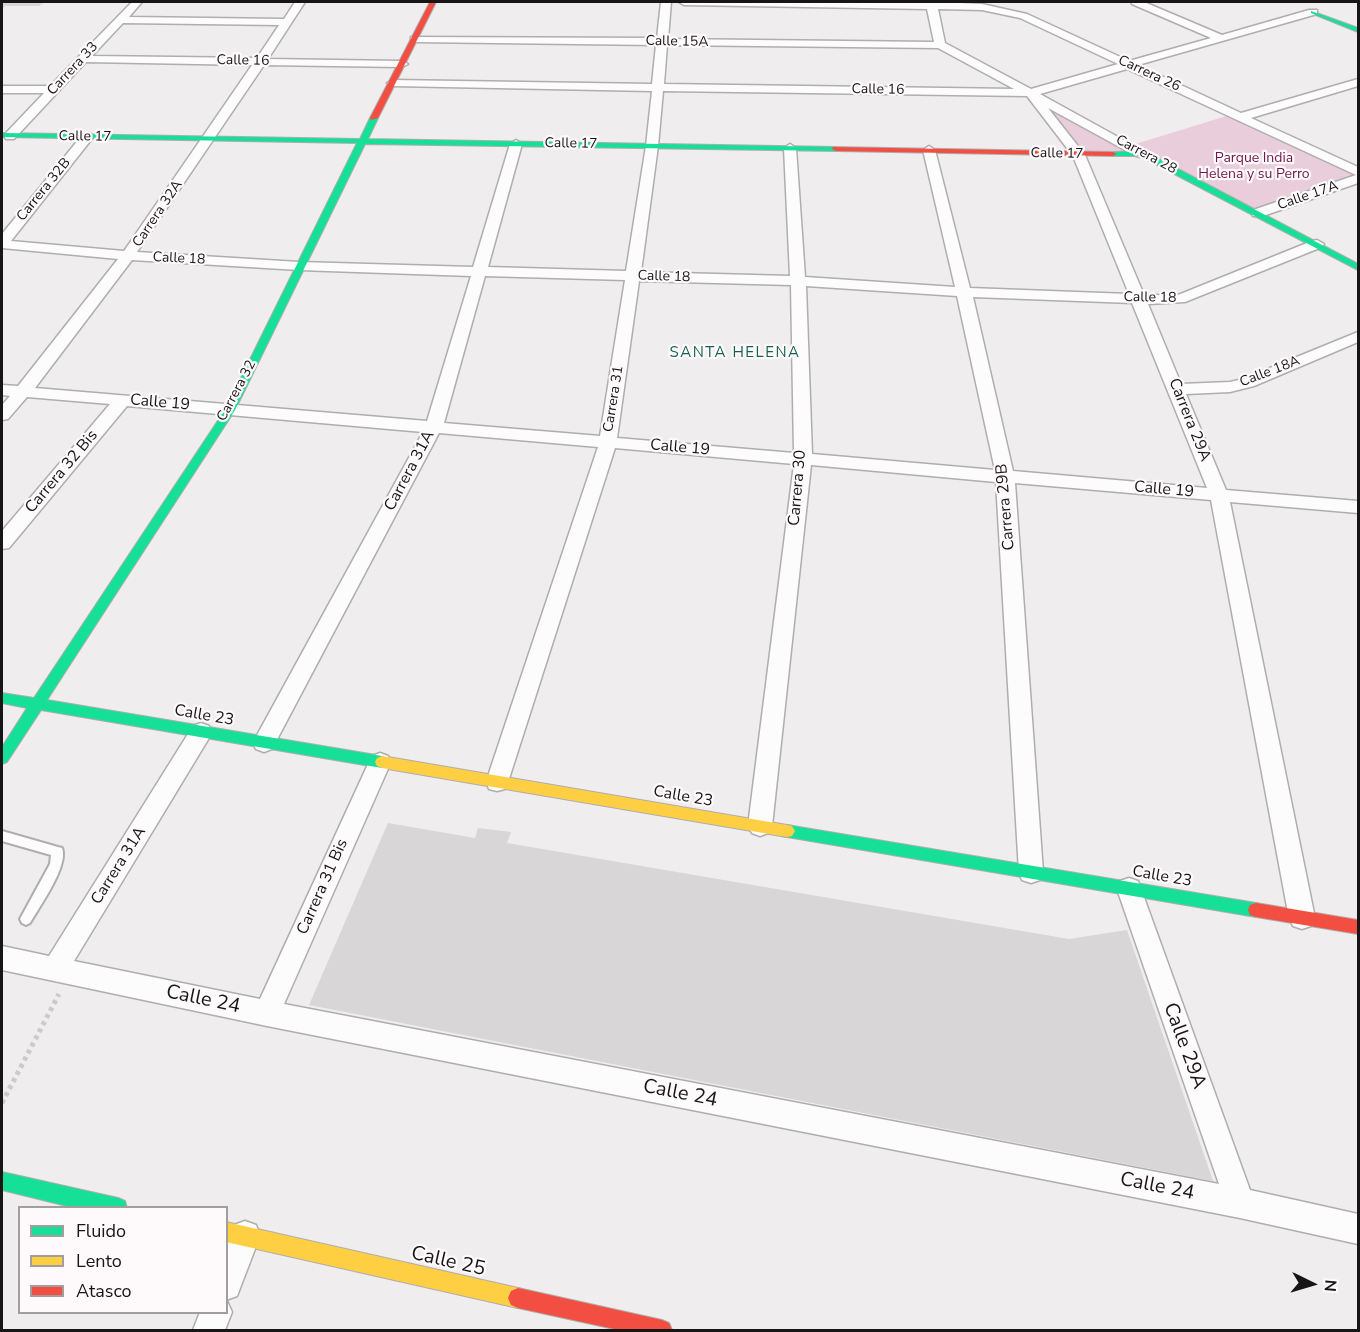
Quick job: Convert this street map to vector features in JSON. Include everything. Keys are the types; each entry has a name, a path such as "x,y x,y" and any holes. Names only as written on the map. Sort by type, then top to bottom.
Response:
{"street":[{"name":"Carrera 33","path":"6,136 137,2"},
{"name":"Carrera 32A","path":"2,415 24,392 129,256 262,62 300,2"},
{"name":"Carrera 32","path":"2,758 230,410 299,266 433,2"},
{"name":"Carrera 31","path":"497,782 608,442 652,146 666,2"},
{"name":"Carrera 26","path":"684,2 931,3 982,7 1023,16 1359,172"},
{"path":"1136,2 1221,38"},
{"path":"931,3 940,45"},
{"path":"1295,5 1359,30"},
{"name":"Calle 16","path":"393,83 1030,93 1331,7"},
{"path":"120,20 286,22"},
{"name":"Calle 15A","path":"415,39 940,45"},
{"name":"Carrera 29A","path":"940,45 1030,93 1079,155 1177,389 1219,495 1302,918"},
{"name":"Calle 16","path":"83,59 402,64"},
{"path":"1240,117 1359,82"},
{"path":"2,89 53,90"},
{"name":"Carrera 28","path":"1030,93 1359,267"},
{"name":"Calle 17","path":"6,136 790,147 1079,155 1141,153"},
{"name":"Carrera 32B","path":"2,244 87,137"},
{"name":"Carrera 31A","path":"264,743 434,427 516,144"},
{"name":"Carrera 30","path":"760,826 803,459 798,281 790,147"},
{"name":"Carrera 29B","path":"929,150 964,292 1005,477 1030,872"},
{"name":"Calle 17A","path":"1258,213 1359,179"},
{"name":"Calle 18","path":"2,244 129,256 299,266 798,281 964,292 1180,299 1317,244"},
{"name":"Calle 18A","path":"1177,389 1230,387 1248,383 1359,336"},
{"name":"Calle 19","path":"2,390 1359,507"},
{"name":"Carrera 32 Bis","path":"2,543 123,400"},
{"name":"Calle 23","path":"2,698 1359,927"},
{"name":"Carrera 31A","path":"62,970 201,732"},
{"name":"Carrera 31 Bis","path":"267,1013 380,762"},
{"name":"Calle 29A","path":"1129,889 1240,1203"},
{"name":"Calle 24","path":"2,958 267,1013 1240,1203 1359,1229"},
{"path":"2,1181 109,1206"},
{"path":"228,1275 236,1234"},
{"name":"Calle 25","path":"236,1234 578,1321 662,1330"},
{"path":"209,1330 215,1314"}],"lane":[{"path":"2,836 58,852 56,865 27,919"}],"path":[{"path":"2,1103 62,970"}],"green space":[{"name":"Parque India Helena y su Perro","path":"1030,93 1129,146 1233,114 1358,172 1358,179 1258,213 1141,153 1079,155"}],"building":[{"path":"2,2 45,2 39,6 5,6 2,9"},
{"path":"388,823 475,838 478,828 511,832 507,843 1069,939 1127,930 1213,1181 309,1005"}],"traffic: fast":[{"path":"1313,12 1358,30"},
{"path":"2,758 230,410 299,266 374,118"},
{"path":"2,135 836,149"},
{"path":"1113,154 1141,153 1358,267"},
{"path":"2,698 382,762"},
{"path":"787,831 1256,910"},
{"path":"2,1181 109,1206"}],"traffic: slow":[{"path":"382,762 787,831"},
{"path":"228,1232 518,1298"}],"traffic: jam":[{"path":"374,118 433,2"},
{"path":"836,149 1113,154"},
{"path":"1256,910 1358,927"},
{"path":"518,1298 662,1330"}],"district":[{"name":"SANTA HELENA","path":"735,353"}]}
